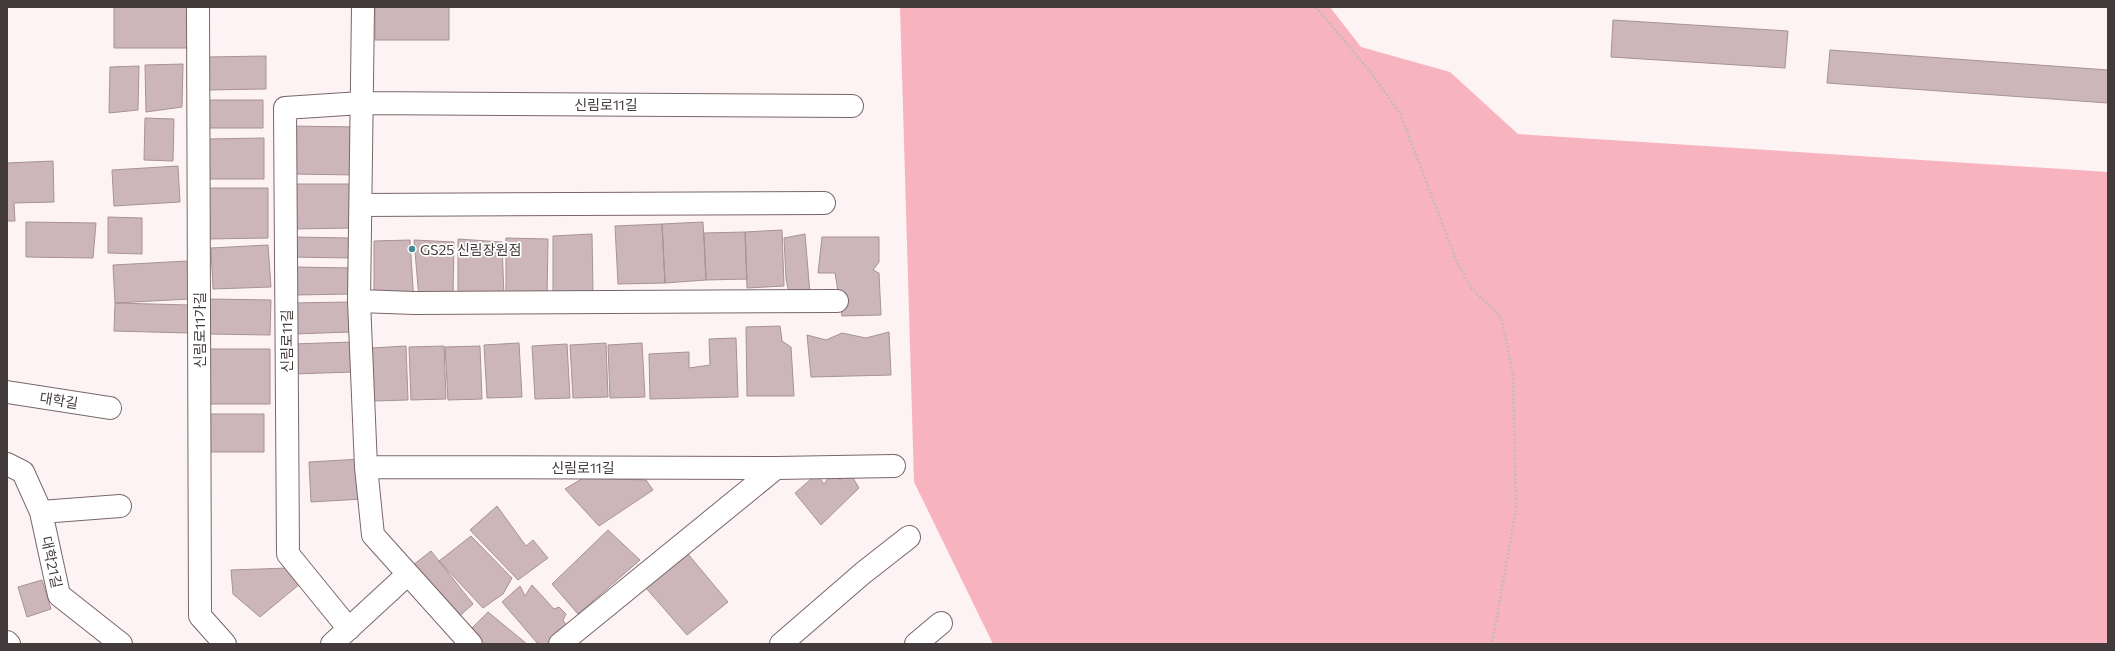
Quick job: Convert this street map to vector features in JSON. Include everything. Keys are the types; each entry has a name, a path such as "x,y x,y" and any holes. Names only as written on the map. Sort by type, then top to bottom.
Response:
{"street":[{"name":"신림로11가길","path":"198,7 200,616 225,644"},
{"path":"363,7 359,301 366,467 373,535 471,644"},
{"name":"신림로11길","path":"349,629 288,554 285,108 361,103 852,106"},
{"path":"361,205 824,203"},
{"path":"359,301 414,303 732,303 837,301"},
{"name":"대학길","path":"7,392 110,408"},
{"name":"대학21길","path":"7,464 23,472 42,512 59,595 121,644"},
{"name":"신림로11길","path":"366,467 776,468 894,466"},
{"path":"560,644 776,468"},
{"path":"42,512 120,506"},
{"path":"781,644 863,573 909,537"},
{"path":"332,644 408,574"},
{"path":"916,644 942,623"}],"path":[{"path":"1316,7 1372,74 1400,113 1457,262 1472,289 1501,318 1513,375 1516,509 1492,644"}],"shaded area":[{"path":"900,7 1330,7 1361,47 1450,72 1518,134 2108,172 2108,644 993,644 914,482"}],"building":[{"path":"114,7 189,7 188,48 114,48"},
{"path":"375,7 449,7 449,40 375,40"},
{"path":"1613,20 1788,31 1785,68 1611,57"},
{"path":"1830,50 2108,70 2108,103 1827,83"},
{"path":"266,56 266,89 208,90 207,57"},
{"path":"183,64 182,107 146,112 145,65"},
{"path":"139,66 138,110 109,113 110,67"},
{"path":"207,100 263,100 263,128 207,128"},
{"path":"145,118 174,119 173,161 144,160"},
{"path":"291,126 356,127 356,175 291,174"},
{"path":"264,138 264,179 207,179 207,139"},
{"path":"53,161 54,202 14,203 15,221 7,221 7,163"},
{"path":"178,166 180,202 114,206 112,170"},
{"path":"292,184 352,184 353,228 292,229"},
{"path":"208,188 268,188 268,238 208,239"},
{"path":"108,217 142,218 142,254 108,253"},
{"path":"26,222 96,223 93,258 26,257"},
{"path":"703,222 706,280 665,283 662,224"},
{"path":"662,224 665,283 618,284 615,226"},
{"path":"782,230 784,286 747,288 745,232"},
{"path":"745,232 747,279 706,280 704,233"},
{"path":"592,234 593,294 553,293 553,236"},
{"path":"805,234 810,294 789,293 786,279 784,238"},
{"path":"293,237 351,238 351,258 293,257"},
{"path":"822,237 879,237 879,262 873,270 879,273 881,315 842,316 835,273 818,273"},
{"path":"506,238 548,239 547,300 506,296"},
{"path":"458,239 502,242 504,296 458,297"},
{"path":"410,240 414,303 374,299 374,241"},
{"path":"414,240 454,242 453,298 419,298"},
{"path":"268,245 271,287 213,289 211,248"},
{"path":"188,261 190,299 115,303 113,265"},
{"path":"296,267 352,268 351,294 296,295"},
{"path":"209,299 271,300 270,335 208,334"},
{"path":"350,302 351,332 294,334 293,303"},
{"path":"115,303 189,305 188,333 114,331"},
{"path":"780,326 782,341 791,347 794,396 747,396 746,327"},
{"path":"889,332 891,375 811,377 807,335 826,340 842,333 866,338"},
{"path":"736,338 738,397 650,399 649,354 689,352 689,368 710,365 709,339"},
{"path":"352,342 353,372 293,374 293,344"},
{"path":"519,343 522,397 487,398 484,345"},
{"path":"606,343 608,397 573,398 570,345"},
{"path":"642,343 645,397 610,398 608,345"},
{"path":"567,344 570,398 535,399 532,346"},
{"path":"406,346 408,400 373,401 371,348"},
{"path":"444,346 446,399 411,400 409,347"},
{"path":"480,346 482,399 448,400 445,347"},
{"path":"210,349 270,349 270,404 210,404"},
{"path":"208,414 264,414 264,452 208,452"},
{"path":"361,459 363,499 311,502 309,462"},
{"path":"832,473 840,480 850,473 859,488 821,525 795,493 817,474 824,484"},
{"path":"583,478 646,480 653,490 599,526 565,489"},
{"path":"497,506 526,546 533,540 548,558 518,580 470,530"},
{"path":"608,530 640,560 578,614 552,584"},
{"path":"471,536 512,578 503,594 483,608 439,561"},
{"path":"431,551 473,604 455,620 408,569"},
{"path":"688,554 728,602 687,635 646,588"},
{"path":"289,568 301,583 260,617 233,594 231,570"},
{"path":"42,580 51,609 27,617 18,587"},
{"path":"532,585 554,609 559,607 566,614 563,620 569,630 547,644 538,644 502,602 520,586 525,596"},
{"path":"488,612 527,644 476,644 466,634"}],"place":[{"name":"GS25 신림장원점","path":"412,249"}]}
